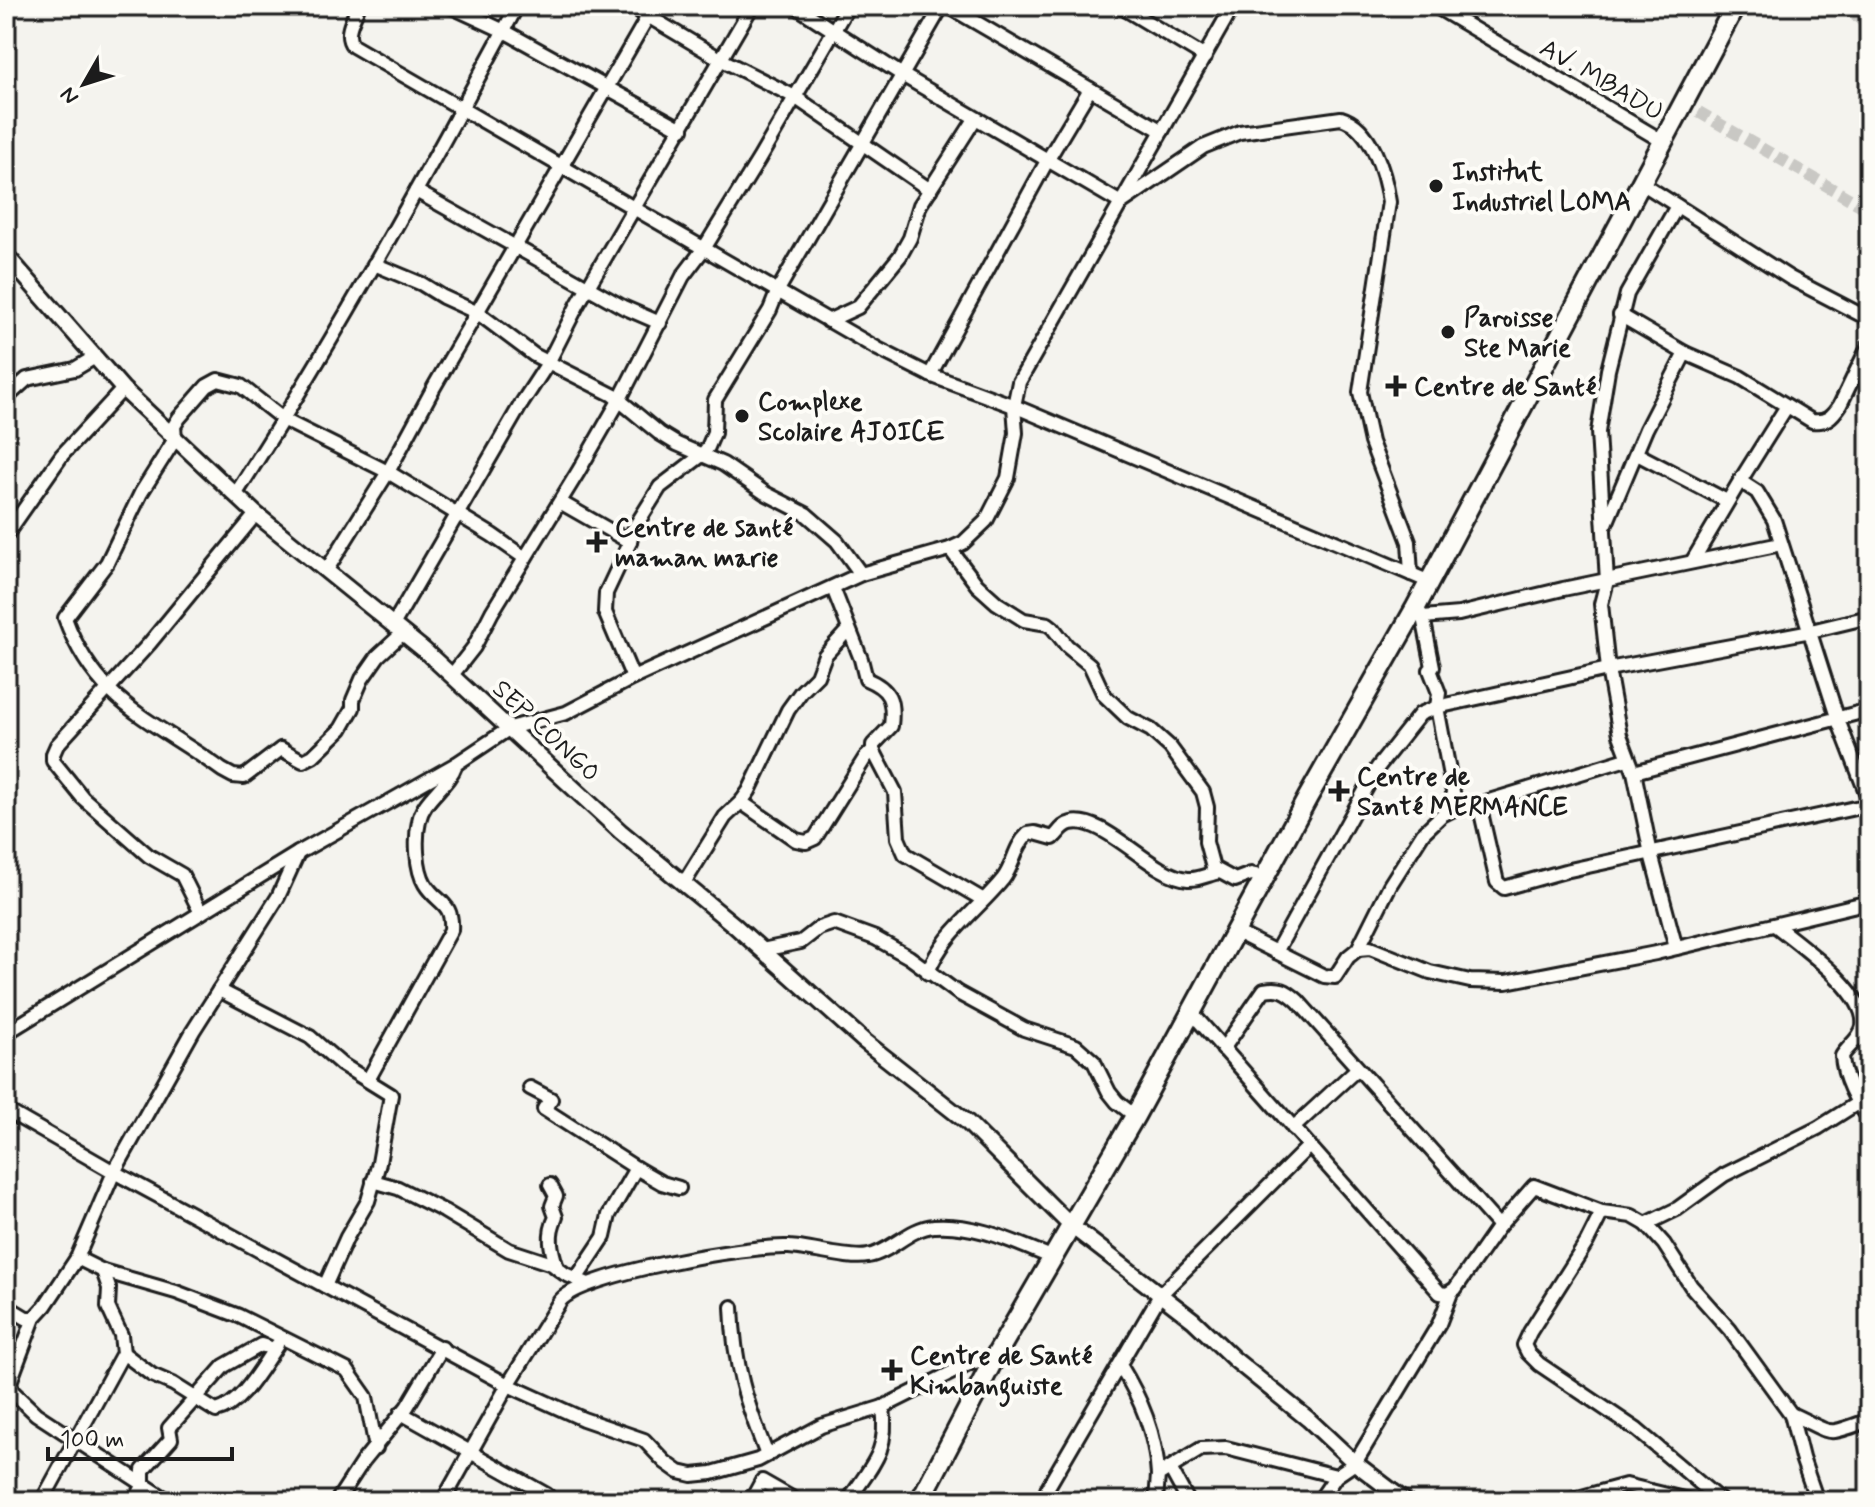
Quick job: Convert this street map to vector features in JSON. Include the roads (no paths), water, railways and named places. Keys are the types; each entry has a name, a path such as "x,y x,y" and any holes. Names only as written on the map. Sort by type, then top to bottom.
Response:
{"main road":[{"path":"920,1501 1051,1257 1135,1116 1265,877 1420,612 1430,582 1735,6"}],"street":[{"path":"358,6 348,33 348,40 353,46 705,247 828,321 930,375 1014,406 1430,582"},
{"path":"450,6 504,31 682,129"},
{"path":"235,495 284,420 374,264 517,6"},
{"path":"631,6 651,12 722,60 795,97 930,190"},
{"path":"525,558 457,513 388,472 284,420 241,386 218,380 207,386 179,418 174,426 175,439 141,493 107,563 65,618 91,670 107,690 147,722 233,776 244,777 281,749 303,761 329,742 350,716 356,692 398,629 457,513 548,363 578,304 752,6"},
{"path":"795,6 975,119 1121,203"},
{"path":"452,675 474,647 560,502 620,399 683,276 705,247 848,6"},
{"path":"633,678 605,612 606,593 633,530 660,487 702,455 714,433 715,400 945,6 1162,131"},
{"path":"6,1033 298,853 456,764 510,728 566,713 633,678 861,574 950,549 977,532 1008,478 1016,433 1014,406 1019,382 1233,6"},
{"name":"AV. MBADU","path":"1435,6 1664,142"},
{"path":"1127,8 1179,44 1205,57"},
{"path":"326,571 388,472 651,12"},
{"path":"930,375 1090,89"},
{"path":"1121,203 1203,147 1240,132 1341,118 1359,128 1386,179 1389,202 1360,392 1372,445 1409,542 1411,574"},
{"path":"828,321 858,307 900,256 910,238 920,205 975,119"},
{"path":"1640,182 1790,278 1869,319"},
{"path":"416,191 623,307 660,323"},
{"path":"1676,948 1651,854 1634,772 1620,735 1608,669 1601,604 1607,581 1598,432 1620,315 1627,294 1677,206"},
{"name":"SEP CONGO","path":"6,255 123,389 256,514 452,675 621,832 762,950 864,1041 967,1122 1070,1225 1193,1320 1355,1463 1405,1501"},
{"path":"374,264 478,313 548,363 620,399 659,433 723,464 822,526 861,574"},
{"path":"1620,315 1685,353 1740,377 1812,421 1828,419 1840,405 1869,345"},
{"path":"1604,531 1685,353"},
{"path":"6,398 27,379 75,369 95,357"},
{"path":"6,535 62,455 123,389"},
{"path":"1692,562 1787,406"},
{"path":"1637,454 1727,501"},
{"path":"1479,804 1501,888 1869,802 1838,720 1774,520 1757,492 1740,481"},
{"path":"560,502 630,542"},
{"path":"201,913 182,875 149,856 83,798 53,761 57,745 256,514"},
{"path":"1456,808 1437,707 1439,693 1430,670 1433,667 1420,612 1459,614 1781,544"},
{"path":"950,549 977,585 997,603 1024,620 1048,624 1053,628 1067,646 1090,665 1104,695 1128,718 1151,730 1170,747 1203,792 1207,807 1206,842 1213,868 1235,880 1251,874 1265,877"},
{"path":"833,588 866,679 880,685 889,694 891,726 873,745 873,750 895,792 898,838 905,854 982,899"},
{"path":"1276,952 1378,767 1420,714 1437,707 1608,669 1869,617"},
{"path":"684,883 725,817 741,802 788,710 817,676 825,655 848,630"},
{"path":"1634,772 1869,710"},
{"path":"741,802 796,840 806,842 815,838 873,750"},
{"path":"1236,932 1332,977 1338,975 1348,957 1358,949 1390,885 1423,833 1442,815 1456,808 1479,804 1627,759"},
{"path":"368,1080 451,930 449,910 425,884 417,841 423,810 452,776 456,764"},
{"path":"928,973 943,947 982,899 1004,878 1015,851 1028,834 1053,838 1061,828 1073,822 1081,823 1112,835 1151,863 1181,877 1191,879 1219,872"},
{"path":"169,1501 25,1406 8,1384 34,1318 41,1313 77,1258 114,1172 193,1031 278,897 298,853"},
{"path":"1358,949 1370,948 1430,972 1470,981 1506,982 1676,948 1869,902"},
{"path":"762,950 801,942 819,928 834,923 875,938 909,957 958,993 1024,1029 1076,1046 1094,1062 1109,1092 1135,1116"},
{"path":"1775,925 1822,961 1848,991 1862,1015 1863,1026 1859,1036 1842,1056 1842,1065 1855,1092 1856,1104 1869,1117"},
{"path":"1223,1049 1264,990 1277,987 1286,990 1499,1226"},
{"path":"219,990 310,1037 341,1064 391,1095 368,1201 347,1237 325,1286"},
{"path":"1191,1012 1428,1281 1440,1293 1451,1293"},
{"path":"1293,1128 1357,1069"},
{"path":"530,1088 551,1099 544,1109 636,1168 662,1183 679,1188"},
{"path":"1646,1224 1677,1209 1724,1175 1818,1128 1856,1104"},
{"path":"6,1110 114,1172 508,1385 583,1419 644,1440 679,1472 692,1475 732,1469 767,1455 821,1426 883,1407 971,1363 995,1357"},
{"path":"1044,1501 1048,1487 1160,1295 1309,1146"},
{"path":"582,1282 604,1237 609,1215 636,1168"},
{"path":"373,1181 398,1188 509,1250 538,1258 582,1282"},
{"path":"550,1185 556,1196 552,1206 556,1217 550,1228 557,1268"},
{"path":"1319,1501 1336,1476 1355,1463 1439,1324 1451,1293 1499,1226 1534,1186 1602,1212 1632,1216 1646,1224 1664,1244 1691,1286 1730,1330 1791,1414 1817,1501"},
{"path":"1602,1212 1524,1345 1539,1364 1637,1430 1721,1501"},
{"path":"443,1501 508,1385 564,1296 582,1282 745,1250 786,1246 866,1257 900,1238 932,1226 1001,1235 1051,1257"},
{"path":"77,1258 103,1271 176,1292 283,1336 347,1370 366,1397 376,1448"},
{"path":"42,1501 123,1353 121,1335 108,1307 109,1288 103,1271"},
{"path":"6,1306 26,1318 34,1318"},
{"path":"732,1307 739,1374 748,1409 767,1455"},
{"path":"123,1353 152,1375 173,1384 216,1411 226,1409 237,1401 283,1336"},
{"path":"135,1501 143,1486 143,1470 171,1439 169,1428 224,1366 261,1345 274,1349"},
{"path":"337,1501 363,1461 401,1413 442,1348"},
{"path":"1120,1365 1140,1397 1157,1453 1156,1501"},
{"path":"848,1501 882,1451 886,1430 883,1407"},
{"path":"401,1413 547,1495 543,1501"},
{"path":"1791,1414 1819,1430 1836,1433 1869,1420"},
{"path":"1158,1475 1201,1449 1226,1448 1336,1476"},
{"path":"1170,1468 1188,1501"},
{"path":"751,1501 762,1481 797,1501"},
{"path":"1567,1501 1626,1485 1692,1501"}],"tunnel":[{"path":"1838,6 1869,23"},
{"path":"1683,103 1869,210"}],"place":[{"name":"Institut Industriel LOMA","path":"1436,186"},
{"name":"Paroisse Ste Marie","path":"1448,332"},
{"name":"Centre de Santé","path":"1396,386"},
{"name":"Complexe Scolaire AJOICE","path":"742,416"},
{"name":"Centre de santé maman marie","path":"597,542"},
{"name":"Centre de Santé MERMANCE","path":"1339,791"},
{"name":"Centre de Santé Kimbanguiste","path":"892,1370"}]}
